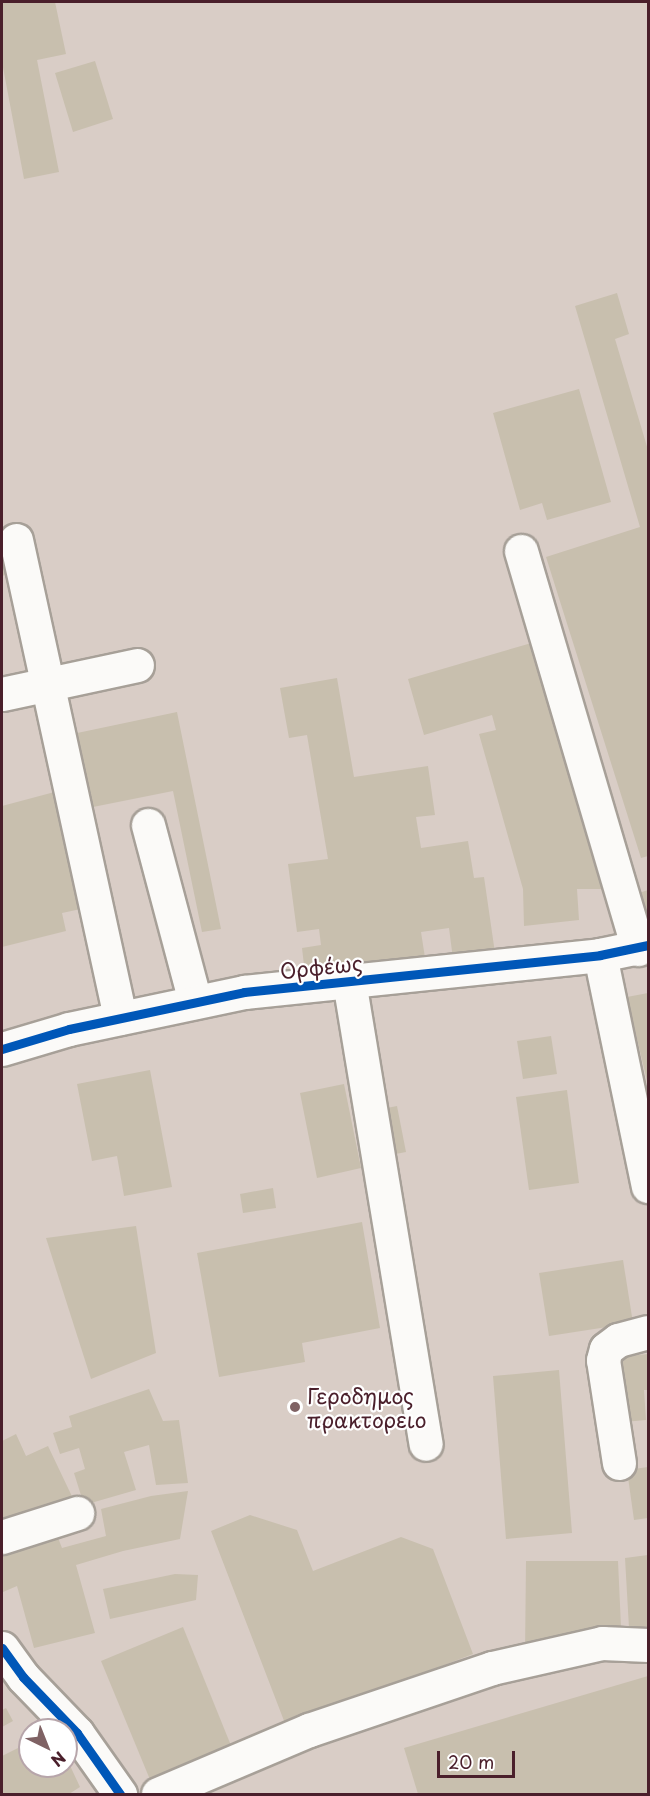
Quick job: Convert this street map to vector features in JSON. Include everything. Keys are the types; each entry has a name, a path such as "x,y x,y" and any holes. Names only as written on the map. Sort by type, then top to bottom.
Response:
{"street":[{"path":"16,540 120,1018"},
{"path":"521,551 643,947"},
{"path":"2,694 137,665"},
{"path":"148,825 195,1002"},
{"name":"Ορφέως","path":"2,1050 69,1029 244,992 600,955 643,947"},
{"path":"600,955 648,1186"},
{"path":"349,981 426,1444"},
{"path":"619,1463 603,1360 606,1349 618,1341 648,1332"},
{"path":"2,1537 77,1513"},
{"path":"158,1794 309,1730 492,1668 602,1643 648,1645"},
{"path":"2,1648 23,1677 77,1733 120,1794"}],"shaded area":[{"path":"2,2 648,2 648,1794 2,1794"}],"building":[{"path":"2,2 55,2 66,54 37,60 59,172 24,179 2,62"},
{"path":"95,61 113,119 73,132 55,73"},
{"path":"617,293 629,334 615,339 648,450 648,856 641,858 546,557 640,527 575,306"},
{"path":"579,389 611,502 547,520 542,503 520,510 493,413"},
{"path":"535,642 606,889 577,889 579,920 524,926 523,889 479,734 496,730 492,715 424,735 408,679"},
{"path":"337,678 354,777 428,766 435,815 416,817 421,848 468,841 474,878 484,877 495,953 453,959 449,928 421,932 426,964 306,982 302,948 321,945 319,929 297,932 288,864 328,859 307,735 289,738 280,688"},
{"path":"177,712 221,929 202,932 173,791 78,810 63,736"},
{"path":"62,790 90,907 62,913 66,931 2,947 2,806"},
{"path":"648,890 648,918 643,920 636,894"},
{"path":"648,993 648,1085 627,997"},
{"path":"551,1036 557,1074 523,1079 517,1041"},
{"path":"150,1070 172,1187 124,1196 117,1156 92,1161 77,1084"},
{"path":"344,1084 361,1168 317,1178 300,1093"},
{"path":"567,1090 579,1183 529,1190 516,1097"},
{"path":"397,1106 406,1152 385,1156 377,1110"},
{"path":"273,1188 276,1208 243,1213 240,1194"},
{"path":"362,1222 380,1328 302,1343 305,1362 219,1377 197,1253"},
{"path":"136,1226 156,1353 91,1379 46,1238"},
{"path":"623,1260 633,1323 549,1336 539,1273"},
{"path":"648,1354 648,1390 644,1390 646,1420 624,1422 619,1357"},
{"path":"559,1370 572,1533 506,1539 493,1376"},
{"path":"149,1389 163,1421 179,1420 188,1483 156,1485 149,1445 124,1452 136,1490 84,1505 74,1473 85,1469 79,1448 60,1454 53,1433 72,1427 69,1416"},
{"path":"16,1434 26,1456 48,1446 78,1509 2,1530 2,1441"},
{"path":"648,1467 648,1518 634,1520 627,1470"},
{"path":"188,1491 180,1539 123,1551 76,1565 95,1633 34,1648 17,1586 3,1592 2,1545 53,1525 62,1548 106,1536 101,1509 151,1496"},
{"path":"250,1515 297,1530 313,1571 401,1537 433,1549 473,1654 286,1726 211,1531"},
{"path":"648,1555 648,1628 629,1628 625,1558"},
{"path":"526,1561 618,1561 621,1627 525,1654"},
{"path":"175,1574 198,1575 196,1600 110,1619 103,1589"},
{"path":"183,1627 232,1748 151,1782 101,1661"},
{"path":"648,1676 648,1794 418,1794 404,1748"},
{"path":"6,1708 13,1721 2,1727 2,1710"},
{"path":"18,1748 18,1778 76,1778 80,1787 69,1794 2,1794 2,1756"}],"cycle path":[{"path":"2,1049 69,1029 244,992 600,955 648,945"},
{"path":"2,1648 23,1677 77,1733 120,1794"}],"place":[{"name":"Γεροδημος πρακτορειο","path":"295,1407"}]}
